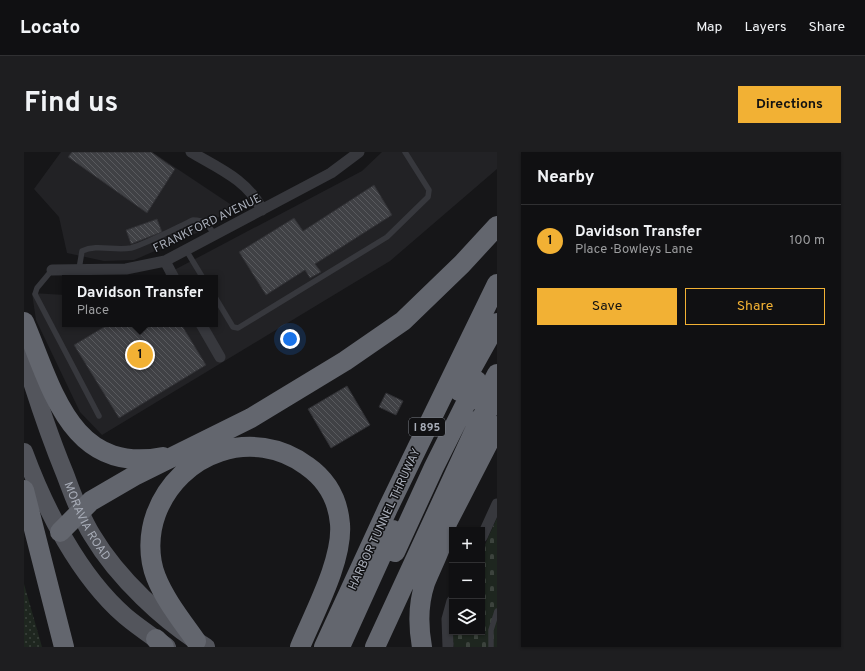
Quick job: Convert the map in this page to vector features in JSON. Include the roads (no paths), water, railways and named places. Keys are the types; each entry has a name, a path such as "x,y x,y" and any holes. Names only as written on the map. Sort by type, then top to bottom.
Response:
{"highway":[{"path":"60,532 79,511 91,501 116,486 251,418 345,361 403,321 462,264 497,226"},
{"name":"HARBOR TUNNEL THRUWAY","path":"324,647 388,508 497,284"},
{"path":"24,322 64,415 76,430 90,443 99,449 128,459 147,460 180,454"},
{"path":"340,647 436,437 497,323"},
{"path":"353,647 434,467 497,345"},
{"path":"488,422 480,408 497,374"},
{"path":"422,647 419,628 419,606 425,584 446,535 447,523 488,422 489,409 497,394"},
{"path":"376,647 488,422"},
{"path":"201,644 172,606 156,576 151,554 151,535 155,519 165,495 182,474 196,462 210,455 239,446 255,447 290,455 322,478 329,488 338,512 340,540 338,556 300,647"},
{"path":"24,490 64,647"},
{"path":"387,647 440,531 447,523"}],"main road":[{"name":"MORAVIA ROAD","path":"24,356 42,416 79,511 105,555 129,584 201,644"},
{"path":"24,452 60,532 98,588 125,616 162,644"}],"street":[{"path":"190,152 246,186 257,198 262,210"},
{"name":"FRANKFORD AVENUE","path":"52,270 126,268 165,261 331,173 359,152"},
{"path":"165,261 172,275"},
{"path":"203,327 220,357"},
{"path":"485,530 497,504"},
{"path":"448,647 447,619 449,612"}],"lane":[{"path":"218,302 233,327 238,328 387,237 428,197 429,190 405,152"},
{"path":"79,269 82,251 91,247 108,249 131,248 193,220 201,220 206,223 215,235"},
{"path":"186,250 201,275"},
{"path":"52,270 37,288 35,294 99,416"},
{"path":"491,647 491,630 497,611"}],"place":[{"name":"Davidson Transfer","path":"140,355"}]}
